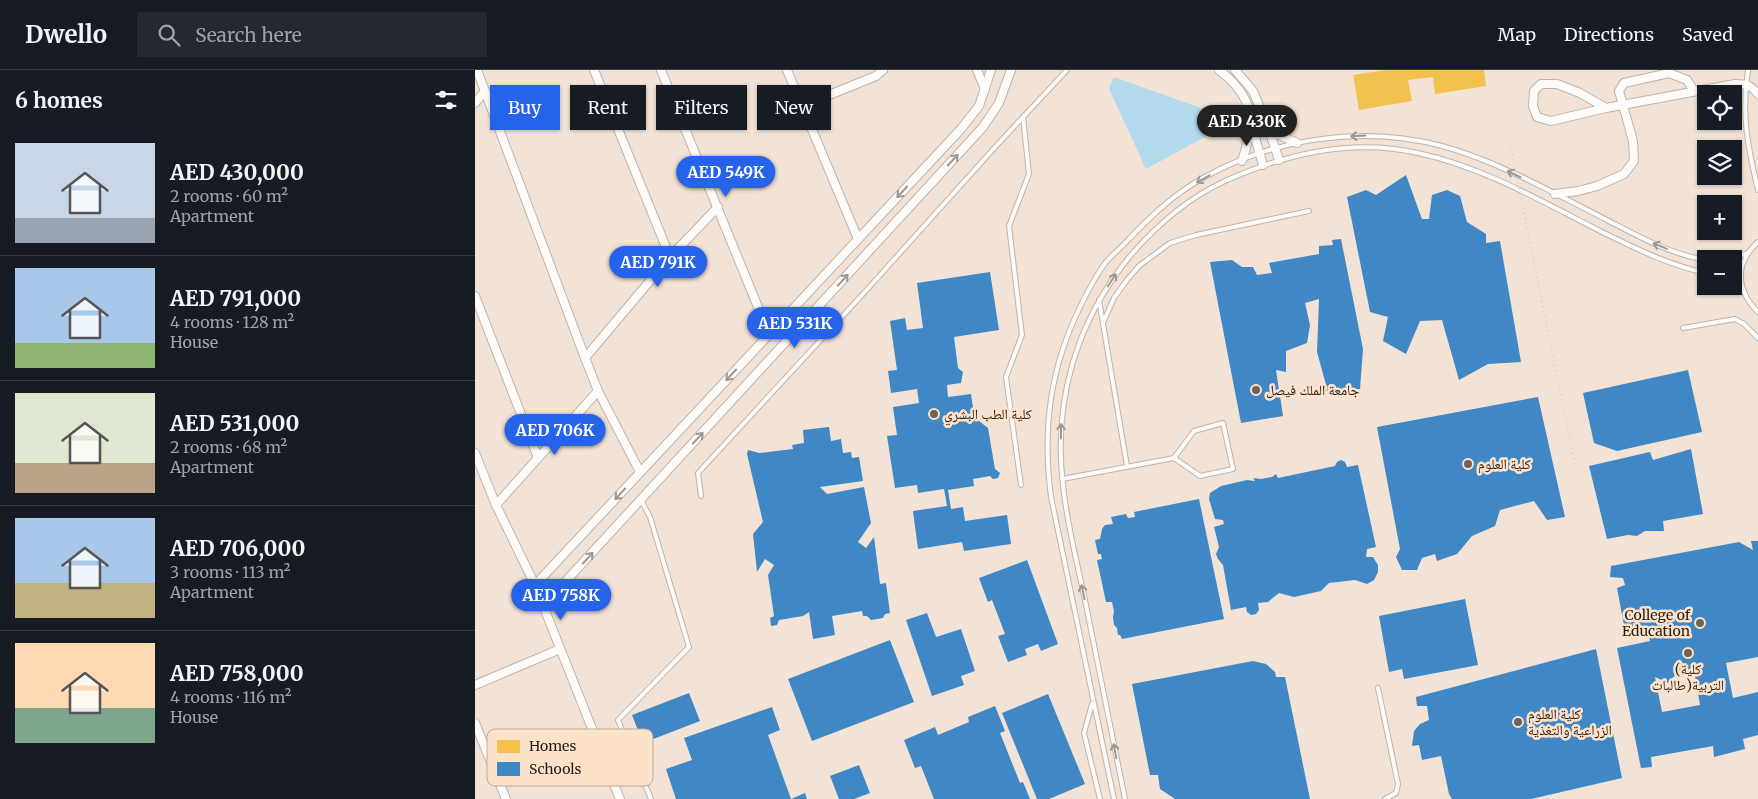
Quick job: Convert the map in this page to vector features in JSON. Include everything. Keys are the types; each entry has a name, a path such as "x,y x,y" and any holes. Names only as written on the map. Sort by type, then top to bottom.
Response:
{"street":[{"path":"477,70 598,391 640,472"},
{"path":"594,70 670,257"},
{"path":"661,70 769,334"},
{"path":"787,70 793,85"},
{"path":"831,94 876,76 883,70"},
{"path":"977,70 985,89"},
{"path":"535,585 961,129 979,106 991,70"},
{"path":"543,606 983,127 999,103 1011,70"},
{"path":"1219,70 1239,88 1248,106 1263,165"},
{"path":"1235,70 1253,91 1275,133 1297,143"},
{"path":"1555,194 1579,191 1597,186 1624,174 1634,161 1633,141 1619,91 1624,83 1669,74 1687,80 1694,91"},
{"path":"1606,108 1580,93 1557,84 1541,84 1534,91 1533,106 1537,117 1551,121 1606,108 1735,84 1746,84 1752,87 1758,94"},
{"path":"475,102 485,91"},
{"path":"1265,117 1279,160"},
{"path":"1242,161 1249,140 1251,123"},
{"path":"812,130 858,239"},
{"path":"585,358 670,257 718,207"},
{"path":"475,296 538,458"},
{"path":"496,505 598,391"},
{"path":"475,453 496,505 535,585 592,729"},
{"path":"475,685 560,649"},
{"path":"475,722 478,741 487,760"},
{"path":"500,786 506,799"},
{"path":"615,786 620,799"}],"lane":[{"path":"701,496 698,474 1067,70"},
{"path":"1748,70 1744,101 1745,125 1758,190"},
{"path":"1021,485 1006,377 1022,335 1009,226 1029,174 1023,117"},
{"path":"1114,799 1051,497 1047,463 1047,426 1051,393 1058,362 1072,323 1086,295 1106,262 1154,213 1178,194 1203,178 1260,153 1313,140 1368,136 1416,141 1441,146 1480,158 1650,242 1678,254 1697,258"},
{"path":"1125,799 1062,479 1061,426 1064,395 1070,367 1084,329 1099,300 1119,270 1140,244 1189,201 1208,189 1263,165 1317,152 1369,148 1398,150 1440,159 1491,177 1645,253 1677,266 1697,271"},
{"path":"1103,323 1114,298 1127,280 1139,266 1170,243 1196,235 1309,212"},
{"path":"1742,255 1747,253 1758,242"},
{"path":"1742,269 1747,253"},
{"path":"1742,287 1749,303 1758,312"},
{"path":"1099,300 1127,466"},
{"path":"1683,328 1735,319 1744,324 1758,338"},
{"path":"1062,479 1174,458 1200,476 1233,469 1223,423 1193,431 1174,458"},
{"path":"622,729 618,720 689,647 650,516 641,500"},
{"path":"1378,688 1398,784 1396,793 1385,799"},
{"path":"1093,702 1084,732 1100,799"},
{"path":"646,786 651,799"}],"path":[{"path":"1511,149 1575,464"}],"water":[{"path":"1114,77 1209,111 1214,132 1146,169 1109,89"}],"building: Homes":[{"path":"1386,70 1484,70 1486,86 1435,94 1433,77 1408,80 1412,101 1359,110 1353,75"}],"building: Schools":[{"path":"1406,175 1422,219 1429,219 1432,195 1447,190 1460,196 1467,222 1486,234 1486,243 1500,241 1521,362 1488,364 1459,380 1442,320 1420,321 1406,354 1383,341 1388,317 1370,312 1347,197 1366,190 1376,195"},
{"path":"1341,239 1363,349 1360,389 1328,392 1317,352 1319,299 1305,303 1310,325 1307,343 1286,351 1286,372 1276,370 1283,416 1241,423 1210,262 1232,260 1242,267 1253,267 1257,275 1272,273 1269,263 1319,254 1319,246 1333,245 1332,240"},
{"name":"كلية الطب البشري","path":"990,272 999,330 954,337 958,368 963,372 961,383 947,385 948,397 971,394 975,421 979,421 988,428 995,469 1000,473 998,478 993,479 990,476 973,479 974,486 948,490 951,509 963,507 965,521 1007,515 1011,544 964,551 962,542 918,549 913,511 947,506 944,489 918,493 917,485 895,488 887,436 897,435 893,407 919,403 917,389 891,393 888,371 897,370 890,321 905,318 907,330 923,328 917,283"},
{"path":"1688,370 1702,432 1617,451 1594,443 1583,393"},
{"name":"كلية العلوم","path":"1538,397 1565,517 1547,520 1534,501 1500,510 1495,526 1472,536 1457,554 1437,561 1435,554 1422,558 1417,570 1402,570 1396,557 1400,549 1377,427"},
{"path":"829,427 831,441 841,439 843,453 851,452 852,458 859,457 863,481 820,487 827,494 864,487 871,523 858,542 866,548 874,537 880,584 886,583 890,613 885,614 883,618 871,620 867,616 863,616 862,611 832,616 835,635 813,639 809,612 803,616 779,620 777,625 771,626 770,618 774,616 768,575 774,565 765,559 757,572 753,534 763,522 747,454 748,450 759,453 793,449 792,445 804,443 803,430"},
{"path":"1691,449 1703,514 1663,521 1664,531 1645,531 1637,536 1628,535 1607,539 1589,466 1650,452 1653,460"},
{"path":"1341,460 1345,462 1347,467 1358,465 1376,547 1367,549 1366,557 1373,557 1378,565 1378,572 1374,580 1367,584 1355,580 1329,583 1321,591 1294,597 1279,593 1268,602 1258,603 1259,610 1256,614 1251,615 1247,612 1246,607 1231,610 1223,565 1216,554 1219,547 1214,527 1224,524 1223,520 1215,519 1209,499 1210,493 1221,486 1247,480 1255,481 1253,478 1261,479 1272,477 1276,474 1278,478 1335,466"},
{"path":"1199,499 1224,619 1122,639 1114,625 1112,602 1106,602 1097,560 1102,559 1101,554 1098,554 1095,540 1100,539 1105,525 1113,524 1111,517 1126,514 1128,518 1135,517 1134,512"},
{"name":"(كلية التربية(طالبات","path":"1751,541 1758,541 1758,657 1726,663 1733,698 1758,692 1758,735 1743,739 1745,749 1714,757 1713,746 1651,757 1652,767 1641,768 1617,648 1650,641 1647,626 1625,631 1617,588 1625,585 1623,578 1610,577 1611,566 1739,542 1753,550","holes":["1694,670 1700,705 1662,712 1655,677 1668,683 1677,673"]},
{"path":"1027,560 1058,644 1041,651 1038,644 1025,649 1027,655 1008,662 998,636 1005,634 992,600 988,602 979,578"},
{"path":"1465,599 1478,665 1404,679 1402,669 1389,672 1379,616"},
{"path":"927,613 936,637 961,629 975,671 961,676 964,685 932,696 906,620"},
{"path":"890,640 914,702 812,741 788,679"},
{"name":"كلية العلوم الزراعية والتغذية","path":"1596,649 1622,778 1531,799 1452,799 1449,794 1441,756 1422,760 1419,745 1412,746 1414,731 1420,724 1429,720 1427,706 1417,706 1416,697"},
{"path":"1253,661 1266,664 1275,672 1276,677 1285,677 1310,799 1175,799 1160,789 1158,775 1150,775 1132,684"},
{"path":"689,693 700,721 653,739 653,729 638,729 632,715"},
{"path":"1048,694 1085,784 1049,799 1037,799 1002,713"},
{"path":"995,706 1005,731 1000,733 1020,783 1023,782 1030,799 934,799 921,766 915,768 904,740 935,727 938,735 969,722 968,717"},
{"path":"772,707 780,730 768,735 791,799 676,799 666,769 692,760 684,738"},
{"path":"859,765 870,793 854,799 839,799 830,776"},
{"path":"805,793 807,799 791,799"}],"place":[{"name":"جامعة الملك فيصل","path":"1256,390"},
{"name":"كلية الطب البشري","path":"934,414"},
{"name":"كلية العلوم","path":"1468,464"},
{"name":"College of Education","path":"1700,623"},
{"name":"(كلية التربية(طالبات","path":"1688,653"},
{"name":"كلية العلوم الزراعية والتغذية","path":"1518,722"}]}
